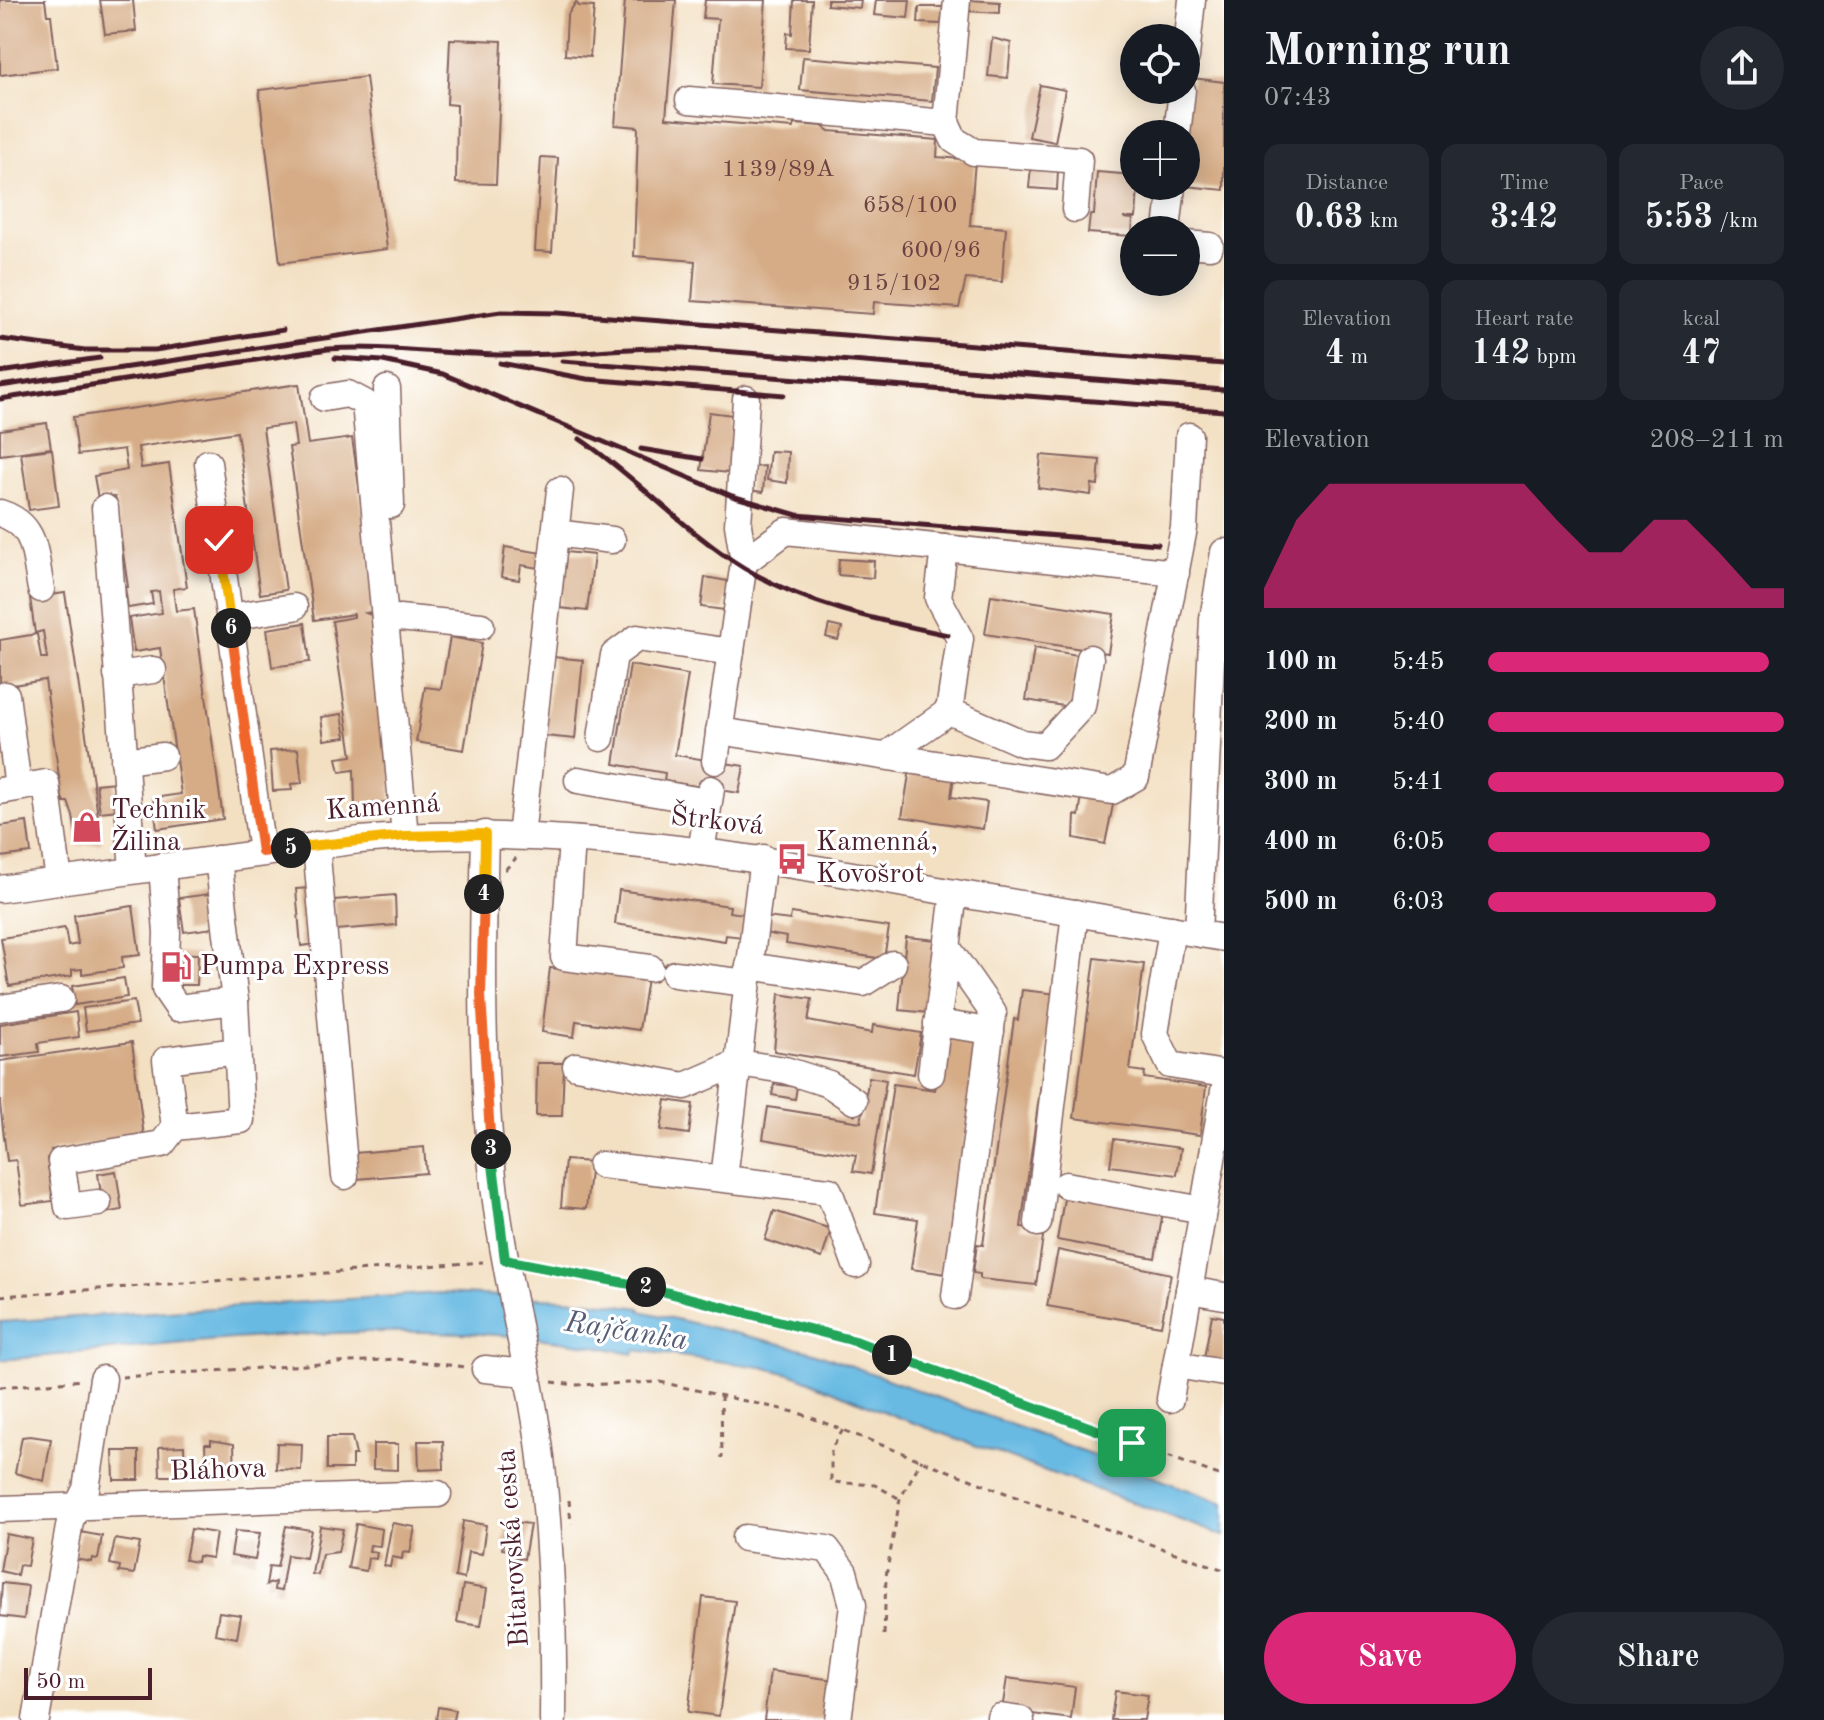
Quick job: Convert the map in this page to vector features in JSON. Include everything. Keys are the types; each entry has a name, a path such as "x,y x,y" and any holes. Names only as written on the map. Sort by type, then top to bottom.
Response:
{"street":[{"path":"957,0 946,123 954,140 974,152 1079,160 1075,209"},
{"path":"1189,24 1192,0"},
{"path":"689,100 946,123"},
{"path":"387,389 391,530 412,836"},
{"path":"324,398 348,394 365,403 412,836"},
{"path":"715,761 744,562 738,525 746,399"},
{"path":"719,731 1112,791 1136,777 1184,528 1189,436"},
{"path":"208,463 262,852"},
{"path":"521,836 560,490"},
{"path":"105,508 133,870"},
{"path":"0,513 18,519 29,531 41,589"},
{"path":"744,562 786,531 1176,573"},
{"path":"555,533 612,540"},
{"path":"885,756 949,711 960,639 938,598 944,548"},
{"path":"1224,552 1213,619 1185,931 1155,1034 1170,1065 1224,1074"},
{"path":"230,617 294,607"},
{"path":"399,618 481,626"},
{"path":"601,738 614,655 637,638 731,652"},
{"path":"949,711 1022,743 1045,746 1082,706 1090,658"},
{"path":"117,675 153,670"},
{"path":"6,695 9,789 46,783 59,881"},
{"path":"124,761 163,756"},
{"path":"578,780 710,795 701,852"},
{"name":"Kamenná","path":"0,889 316,845 412,836 485,834"},
{"name":"Štrková","path":"485,834 763,858 1224,938"},
{"name":"Bitarovská cesta","path":"485,834 481,995 491,1156 506,1266 538,1440 552,1584 553,1720"},
{"path":"572,840 564,957 662,971 863,983 893,964"},
{"path":"316,845 345,1176"},
{"path":"724,1178 763,858"},
{"path":"175,1127 241,1120 235,1001 218,859"},
{"path":"162,866 167,933 165,989 178,1008 235,1001"},
{"path":"931,1074 954,893"},
{"path":"1038,1223 1075,913"},
{"path":"947,947 993,1013 955,1296"},
{"path":"0,1008 61,999"},
{"path":"937,1023 991,1031"},
{"path":"98,1203 68,1207 61,1161 162,1144 175,1127 166,1060 238,1051"},
{"path":"576,1066 685,1086 738,1063 785,1070 829,1084 854,1101"},
{"path":"1170,1399 1189,1290 1212,1197 1224,1091"},
{"path":"601,1165 829,1191 856,1265"},
{"path":"1066,1185 1212,1197"},
{"path":"1189,1290 1224,1296"},
{"path":"485,1369 525,1365"},
{"path":"1176,1365 1224,1373"},
{"path":"36,1720 70,1521 86,1489 103,1379"},
{"name":"Bláhova","path":"0,1509 438,1494"},
{"path":"745,1538 827,1549 844,1572 853,1605 838,1720"}],"path":[{"path":"0,1296 506,1266 615,1279 855,1341 1224,1477"},
{"path":"0,1387 397,1359 485,1369"},
{"path":"525,1365 557,1383 660,1382 799,1413 1021,1499 1224,1570"},
{"path":"721,1395 722,1458"},
{"path":"844,1430 831,1449 831,1482 875,1485 900,1499"},
{"path":"884,1635 886,1576 900,1499 922,1459"}],"water":[{"name":"Rajčanka","path":"440,1293 582,1300 640,1308 641,1311 811,1351 1224,1503 1224,1536 892,1415 798,1376 762,1367 635,1350 634,1354 558,1341 479,1334 399,1332 237,1339 0,1360 0,1322"}],"building":[{"path":"0,0 45,0 47,15 51,15 57,68 0,75"},
{"path":"100,0 133,0 136,31 105,34"},
{"path":"625,0 676,0 666,118 793,128 794,124 822,126 829,131 938,140 937,157 975,160 970,225 1006,228 1002,282 966,279 959,308 874,302 873,314 692,301 695,261 634,256 638,127 615,125"},
{"path":"705,0 766,0 759,87 713,84 718,19 703,18"},
{"path":"794,0 812,0 809,49 786,48 787,33 792,34"},
{"path":"827,0 861,0 860,8 827,5"},
{"path":"876,0 910,0 908,18 874,15"},
{"path":"968,0 1000,2 1000,13 967,11"},
{"path":"576,2 579,6 594,7 590,57 565,55 567,16"},
{"path":"919,7 943,7 941,24 918,23"},
{"path":"992,38 1011,43 1008,78 988,76"},
{"path":"450,39 502,41 496,184 456,183 457,105 447,104"},
{"path":"803,57 935,68 932,101 800,90"},
{"path":"366,77 387,249 280,263 259,90"},
{"path":"1200,79 1224,82 1224,190 1200,187 1200,120 1187,120 1189,104 1200,104"},
{"path":"1040,85 1065,90 1055,142 1029,137"},
{"path":"541,157 558,158 552,252 535,251"},
{"path":"1031,166 1058,169 1057,190 1029,188"},
{"path":"1097,172 1120,174 1120,200 1137,200 1136,216 1120,216 1120,235 1088,233 1090,215 1094,215"},
{"path":"299,384 308,444 352,438 377,611 366,613 371,615 393,774 390,801 355,807 354,770 340,772 337,758 352,756 332,621 354,617 354,614 314,620 289,447 296,446 293,424 263,428 286,590 260,594 237,432 138,447 141,468 169,464 187,587 173,589 176,611 194,609 223,819 157,829 153,798 181,794 160,648 134,652 129,618 162,613 159,591 151,592 153,604 128,608 125,587 128,587 115,497 98,499 94,476 127,470 124,449 78,455 73,417"},
{"path":"709,412 733,415 729,473 701,470"},
{"path":"47,423 51,448 0,455 0,430"},
{"path":"52,449 59,506 29,510 21,453"},
{"path":"770,451 788,452 787,483 767,480"},
{"path":"1041,455 1100,460 1098,485 1092,484 1091,495 1038,488"},
{"path":"765,466 763,492 749,490 751,467"},
{"path":"505,547 542,553 539,568 521,565 519,580 501,577"},
{"path":"566,552 594,555 587,611 560,608"},
{"path":"839,559 874,561 873,578 838,575"},
{"path":"705,577 728,581 724,610 701,607"},
{"path":"65,593 102,843 78,846 73,816 68,802 64,802 62,797 45,680 0,687 0,640 37,634 41,658 47,658 43,631 35,633 30,598"},
{"path":"991,595 1114,614 1108,653 985,634"},
{"path":"305,623 310,662 272,667 267,629"},
{"path":"829,625 842,628 838,640 826,637"},
{"path":"450,637 482,643 464,750 416,742 425,687 441,689"},
{"path":"1034,648 1078,655 1070,707 1026,700"},
{"path":"553,657 583,660 575,739 545,736"},
{"path":"630,665 688,675 675,755 744,766 739,793 664,781 665,773 614,764"},
{"path":"342,714 346,737 324,740 321,717"},
{"path":"298,749 302,783 291,784 292,790 273,791 270,751"},
{"path":"910,769 954,776 951,797 987,802 983,829 902,817"},
{"path":"115,782 118,810 100,812 96,784"},
{"path":"1082,794 1114,800 1105,844 1074,838 1075,815 1079,816"},
{"path":"27,822 31,853 0,857 0,826"},
{"path":"311,888 316,944 301,946 296,889"},
{"path":"619,890 730,906 729,912 745,914 742,937 726,935 725,941 615,924"},
{"path":"216,893 221,927 184,932 179,898"},
{"path":"395,895 396,925 336,930 334,900"},
{"path":"133,906 140,955 122,957 123,968 82,974 82,969 72,970 72,976 9,986 1,938 65,928 68,946 78,944 74,915"},
{"path":"791,913 889,927 884,959 786,944 787,937 763,933 766,917 790,920"},
{"path":"906,937 937,940 929,1013 899,1010"},
{"path":"155,953 198,954 197,985 154,985"},
{"path":"1095,958 1144,964 1130,1070 1145,1072 1144,1078 1206,1087 1200,1135 1074,1118"},
{"path":"550,968 647,978 639,1030 576,1021 574,1037 542,1032"},
{"path":"124,978 127,997 75,1005 72,986"},
{"path":"1022,990 1058,994 1049,1025 1021,1227 1044,1230 1036,1285 980,1279 980,1274 973,1273 977,1244 983,1245 1014,1019 1018,1020"},
{"path":"779,994 812,999 808,1021 872,1033 873,1025 921,1033 914,1074 774,1051"},
{"path":"134,1001 138,1024 86,1031 83,1008"},
{"path":"76,1012 79,1037 38,1043 39,1052 0,1057 0,1024"},
{"path":"948,1038 979,1042 947,1274 911,1269 918,1219 875,1213 893,1084 935,1090"},
{"path":"132,1042 144,1137 51,1150 53,1157 47,1158 53,1201 22,1205 16,1160 7,1161 0,1104 0,1061"},
{"path":"537,1063 564,1063 562,1116 536,1116"},
{"path":"869,1077 886,1080 871,1174 853,1171 856,1155 763,1139 768,1107 861,1122"},
{"path":"774,1084 797,1087 795,1099 772,1095"},
{"path":"666,1100 693,1104 689,1134 661,1130"},
{"path":"1114,1139 1181,1148 1177,1175 1110,1166"},
{"path":"424,1147 426,1173 357,1179 355,1153"},
{"path":"565,1160 591,1162 586,1209 561,1207"},
{"path":"116,1171 122,1210 104,1213 98,1174"},
{"path":"1065,1193 1163,1212 1155,1258 1057,1240"},
{"path":"774,1211 831,1229 822,1258 765,1240"},
{"path":"1058,1250 1171,1274 1161,1326 1047,1306"},
{"path":"1212,1315 1224,1317 1224,1361 1204,1358"},
{"path":"22,1437 51,1439 44,1481 15,1473"},
{"path":"327,1437 352,1437 356,1455 352,1455 352,1469 327,1469"},
{"path":"211,1440 234,1444 235,1476 221,1476 221,1470 206,1470 205,1444 211,1444"},
{"path":"418,1441 443,1441 444,1469 419,1470"},
{"path":"277,1443 302,1444 301,1470 276,1469"},
{"path":"373,1444 398,1444 398,1470 373,1469"},
{"path":"184,1446 185,1476 160,1476 159,1447"},
{"path":"113,1451 139,1451 139,1480 114,1480"},
{"path":"463,1521 486,1525 482,1554 468,1552 464,1579 455,1577"},
{"path":"507,1521 530,1524 524,1559 508,1556 509,1550 502,1549"},
{"path":"392,1523 415,1527 410,1553 403,1552 402,1559 392,1557 390,1567 384,1566"},
{"path":"356,1524 382,1529 380,1546 370,1545 369,1551 377,1552 376,1559 368,1558 366,1571 348,1568"},
{"path":"286,1526 311,1530 306,1558 287,1555 281,1591 274,1590 275,1582 266,1585 269,1566 277,1567"},
{"path":"320,1526 343,1529 338,1552 322,1554 318,1575 312,1574"},
{"path":"191,1529 216,1533 212,1558 198,1556 197,1562 185,1560"},
{"path":"235,1531 260,1533 255,1560 231,1556"},
{"path":"80,1532 102,1536 98,1559 92,1558 91,1562 75,1559"},
{"path":"6,1534 32,1539 27,1566 19,1565 17,1575 0,1571"},
{"path":"115,1539 140,1543 134,1574 119,1572 120,1566 110,1564"},
{"path":"2,1583 28,1586 24,1619 0,1616"},
{"path":"463,1585 487,1589 481,1626 457,1622"},
{"path":"703,1597 735,1601 719,1716 688,1712"},
{"path":"219,1612 241,1615 237,1638 215,1634"},
{"path":"770,1671 834,1680 829,1720 764,1720"},
{"path":"1007,1678 1075,1687 1071,1719 1002,1710"},
{"path":"1115,1691 1148,1695 1144,1720 1111,1720"},
{"path":"438,1707 455,1710 453,1720 436,1720"}],"railway":[{"path":"0,386 501,312 558,313 1224,364"},
{"path":"0,339 85,350 155,350 283,330"},
{"path":"0,399 350,348 506,355 684,348 1224,390"},
{"path":"0,372 100,358"},
{"path":"335,358 383,361 443,374 732,496 797,515 1158,544"},
{"path":"562,361 1224,411"},
{"path":"500,363 587,379 784,395"},
{"path":"580,439 722,554 768,581 843,610 948,635"},
{"path":"641,449 702,459"}],"place":[{"name":"Technik Žilina","path":"87,827"},
{"name":"Kamenná, Kovošrot","path":"792,859"},
{"name":"Pumpa Express","path":"176,967"}],"route":[{"path":"219,540 262,852 405,836 485,834 481,995 491,1156 505,1260 615,1279 855,1341 1132,1443"}]}
